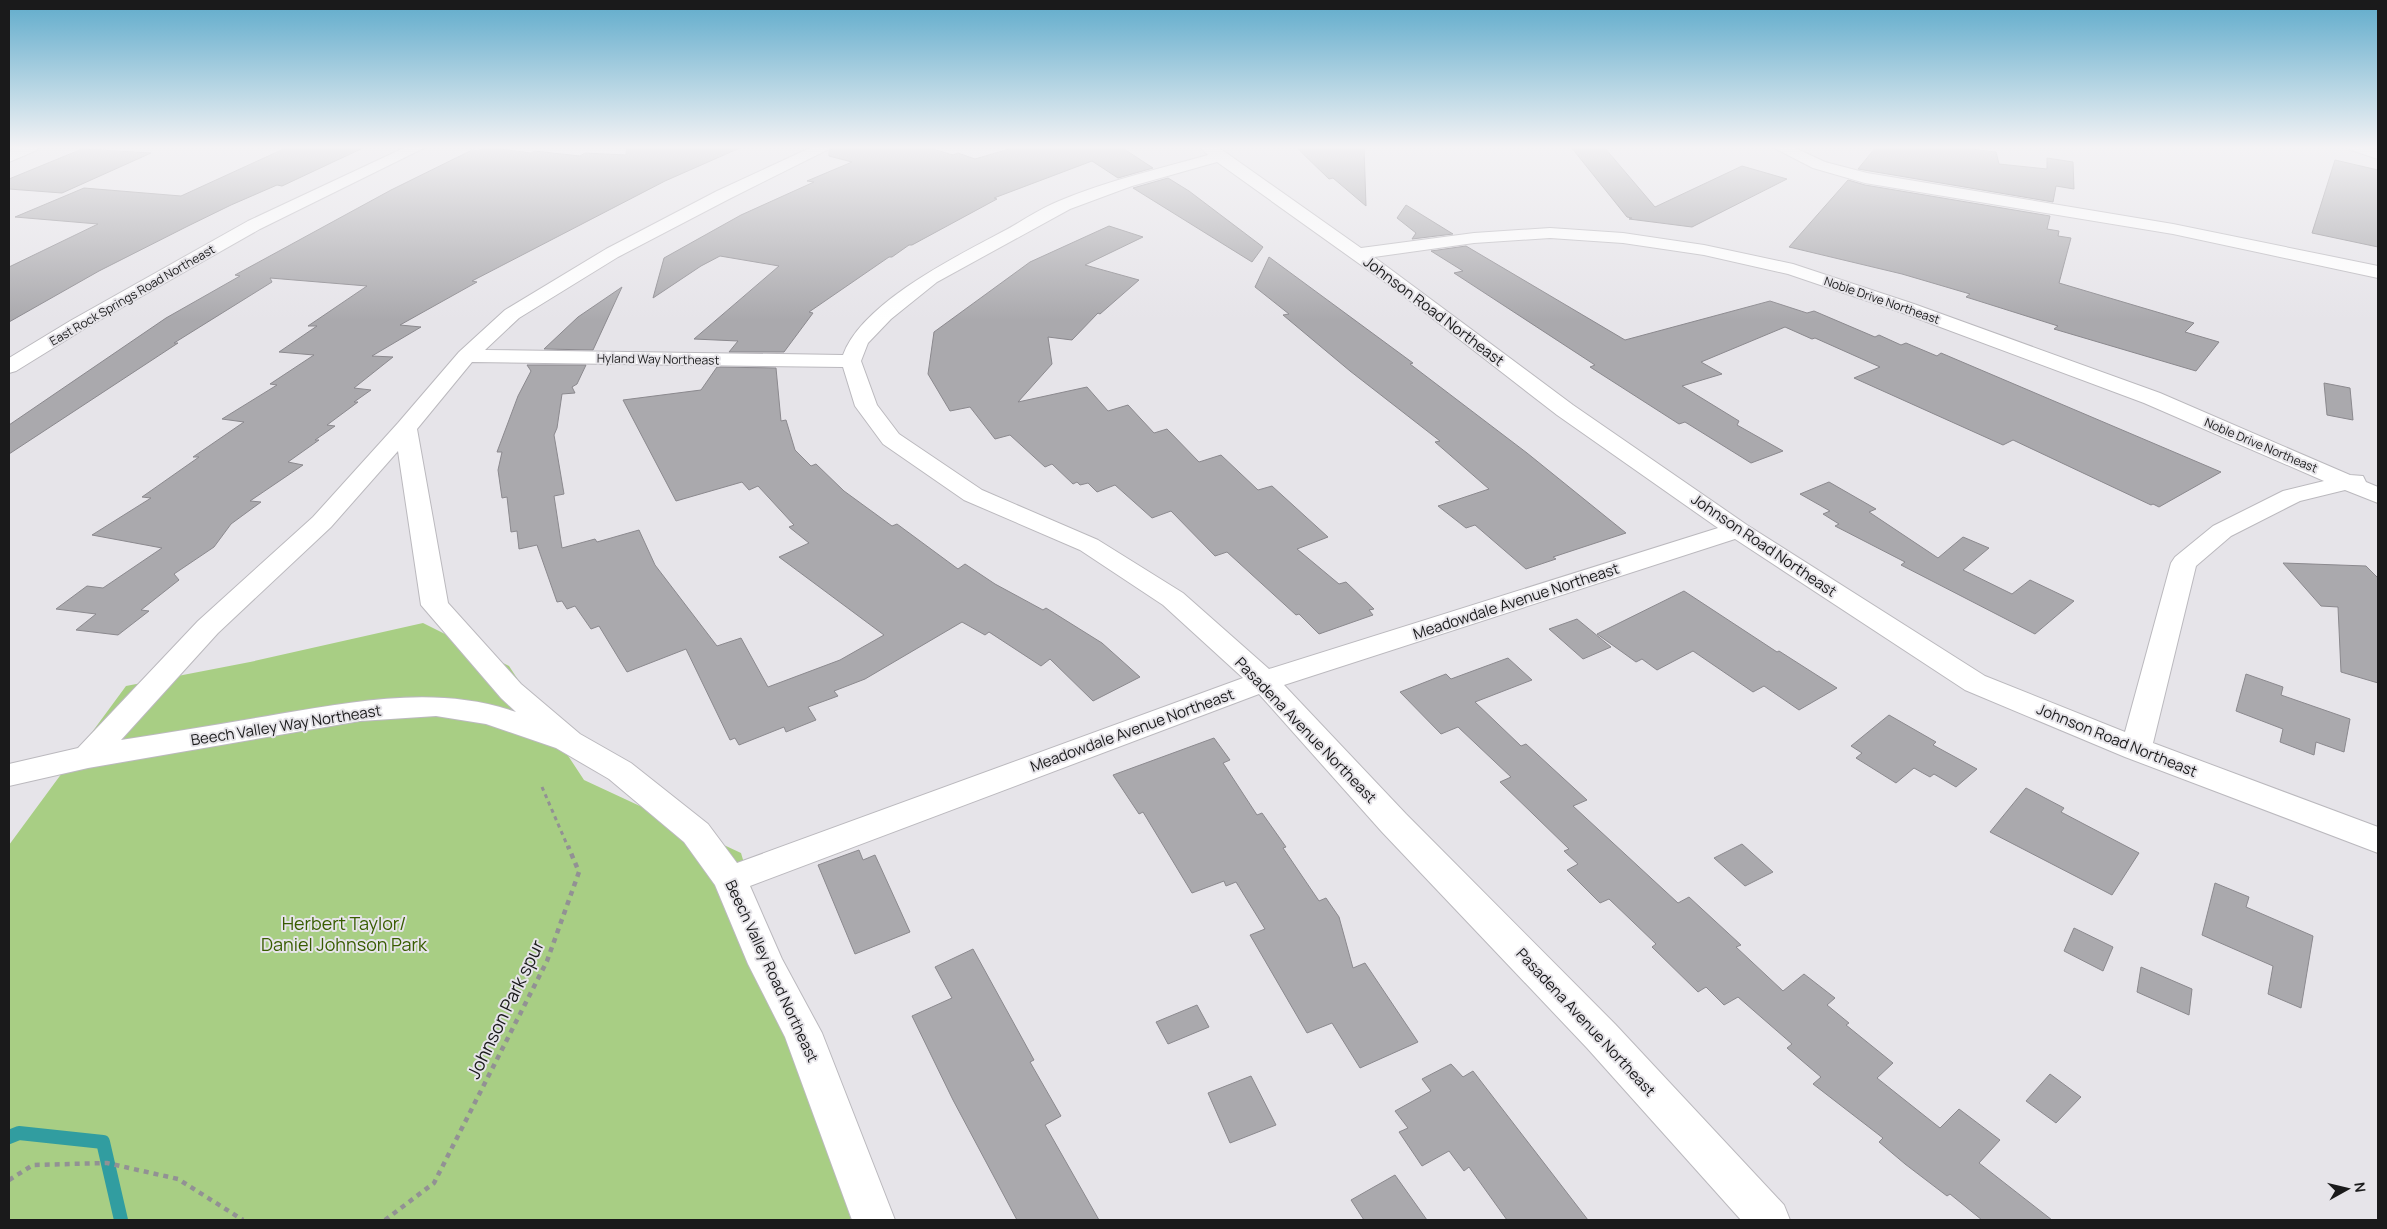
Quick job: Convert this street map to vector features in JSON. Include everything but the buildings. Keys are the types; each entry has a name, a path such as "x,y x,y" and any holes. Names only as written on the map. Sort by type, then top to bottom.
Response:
{"street":[{"name":"East Rock Springs Road Northeast","path":"9,367 77,325 254,226 300,204"},
{"path":"88,757 208,627 322,522 406,428 466,356 512,314 597,262 705,204"},
{"path":"851,362 858,340 884,315 930,278 1066,204"},
{"name":"Johnson Road Northeast","path":"1288,204 1358,254 1566,410 1738,530 1975,683 2136,749 2378,840"},
{"path":"2024,204 2173,229 2378,272"},
{"name":"Noble Drive Northeast","path":"1358,254 1474,238 1550,233 1623,238 1695,249 1793,270 1907,308 2152,398 2378,496"},
{"name":"Hyland Way Northeast","path":"466,356 851,362"},
{"name":"Pasadena Avenue Northeast","path":"851,362 866,406 891,439 974,495 1089,544 1173,599 1264,681 1394,823 1602,1036 1769,1220"},
{"name":"Beech Valley Road Northeast","path":"406,428 435,605 511,691 569,742 620,771 696,833 730,879 766,964 803,1033 872,1220"},
{"path":"2136,749 2184,563 2222,531 2292,496 2348,482 2378,481"},
{"name":"Meadowdale Avenue Northeast","path":"730,879 1264,681 1738,530"},
{"name":"Beech Valley Way Northeast","path":"9,775 88,757 360,711 436,706 490,714 569,742"}],"path":[{"name":"Johnson Park spur","path":"385,1220 434,1183 547,961 579,872 542,787"},
{"path":"9,1180 33,1165 107,1163 178,1179 243,1220"}],"green space":[{"name":"Herbert Taylor/ Daniel Johnson Park","path":"423,623 509,666 584,780 741,853 851,1220 9,1220 9,845 126,686 250,662"}],"waterway":[{"path":"9,1137 19,1133 103,1142 121,1220"}]}
